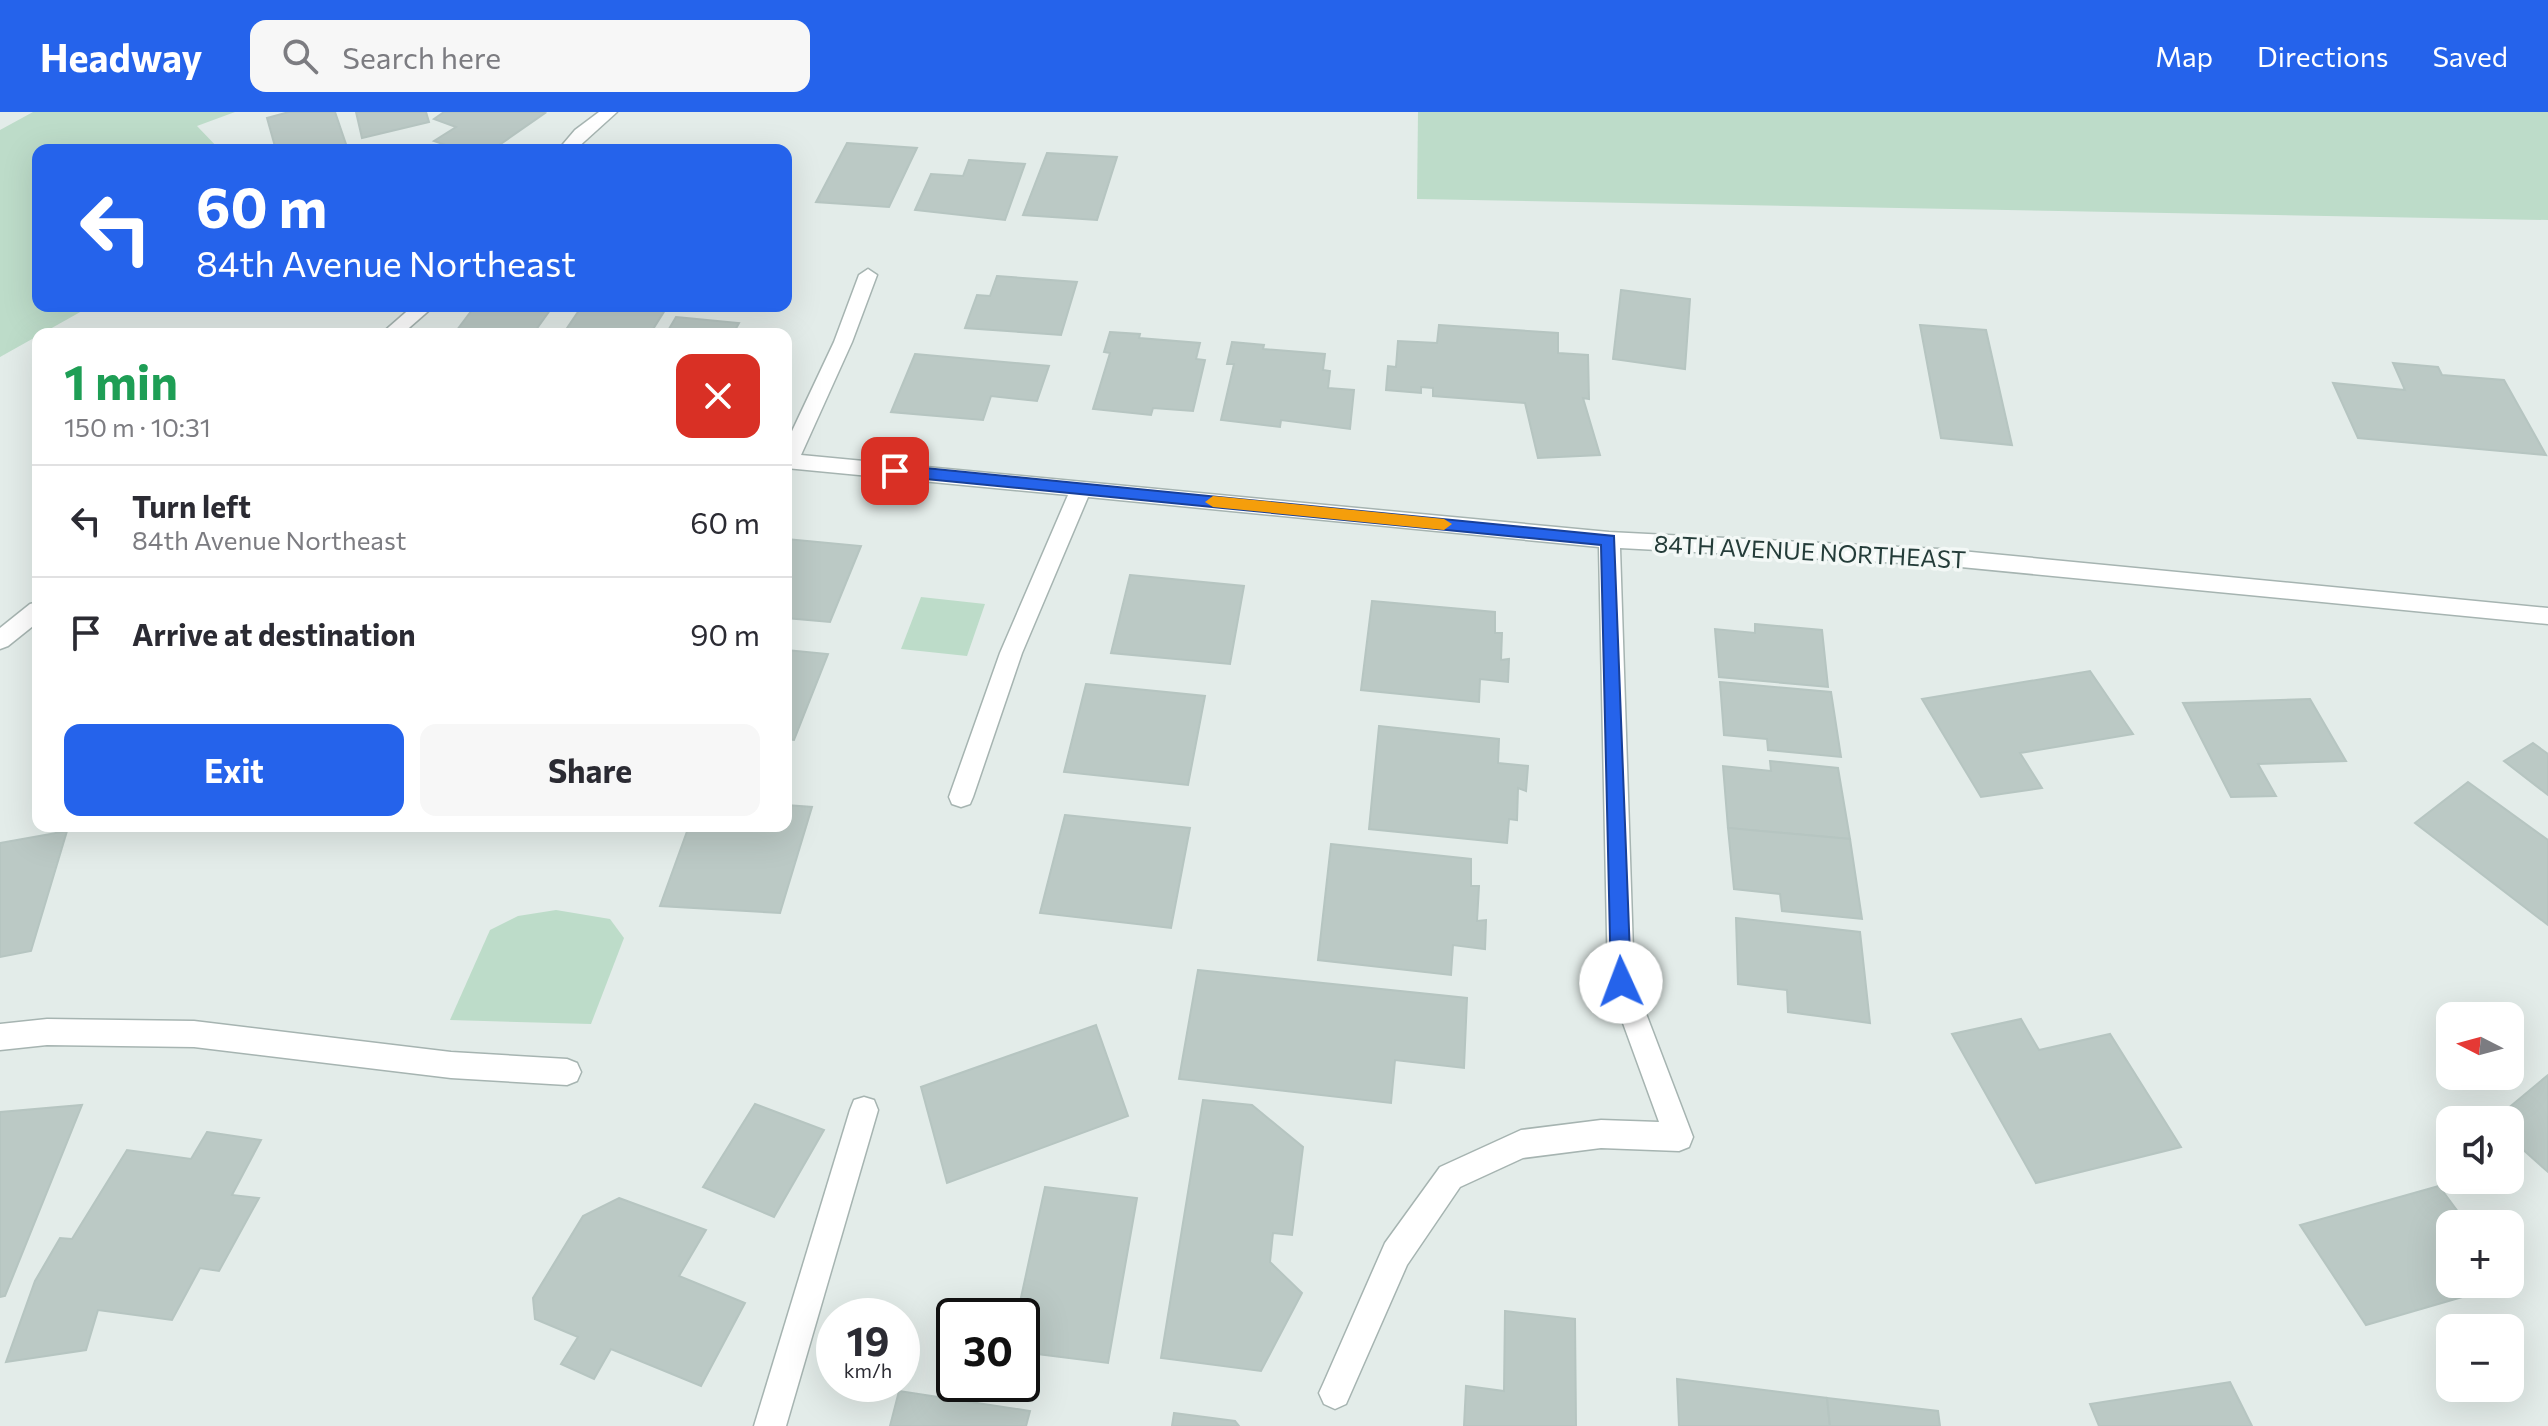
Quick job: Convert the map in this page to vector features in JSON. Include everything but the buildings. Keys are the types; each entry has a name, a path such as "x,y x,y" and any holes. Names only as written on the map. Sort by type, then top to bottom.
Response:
{"street":[{"path":"571,144 609,112"},
{"path":"792,450 843,342 868,275"},
{"path":"398,328 418,312"},
{"name":"84TH AVENUE NORTHEAST","path":"792,461 1609,540 1940,557 2548,616"},
{"path":"961,797 1011,653 1081,489"},
{"path":"1335,1393 1396,1254 1450,1177 1521,1144 1601,1134 1679,1137 1621,982 1609,540"},
{"path":"0,640 32,615"},
{"path":"0,1037 47,1032 194,1034 451,1065 567,1072"},
{"path":"770,1426 864,1110"}],"green space":[{"path":"33,112 235,112 197,126 214,144 32,144 32,312 80,312 52,328 32,328 32,339 0,357 0,130"},
{"path":"1418,112 2548,112 2548,220 1417,199"},
{"path":"921,597 985,604 967,656 901,649"},
{"path":"556,910 610,919 624,938 591,1024 450,1020 490,930 518,916"}],"slow traffic":[{"path":"1213,502 1444,524"}],"route":[{"path":"895,471 1609,540 1621,982"}]}
